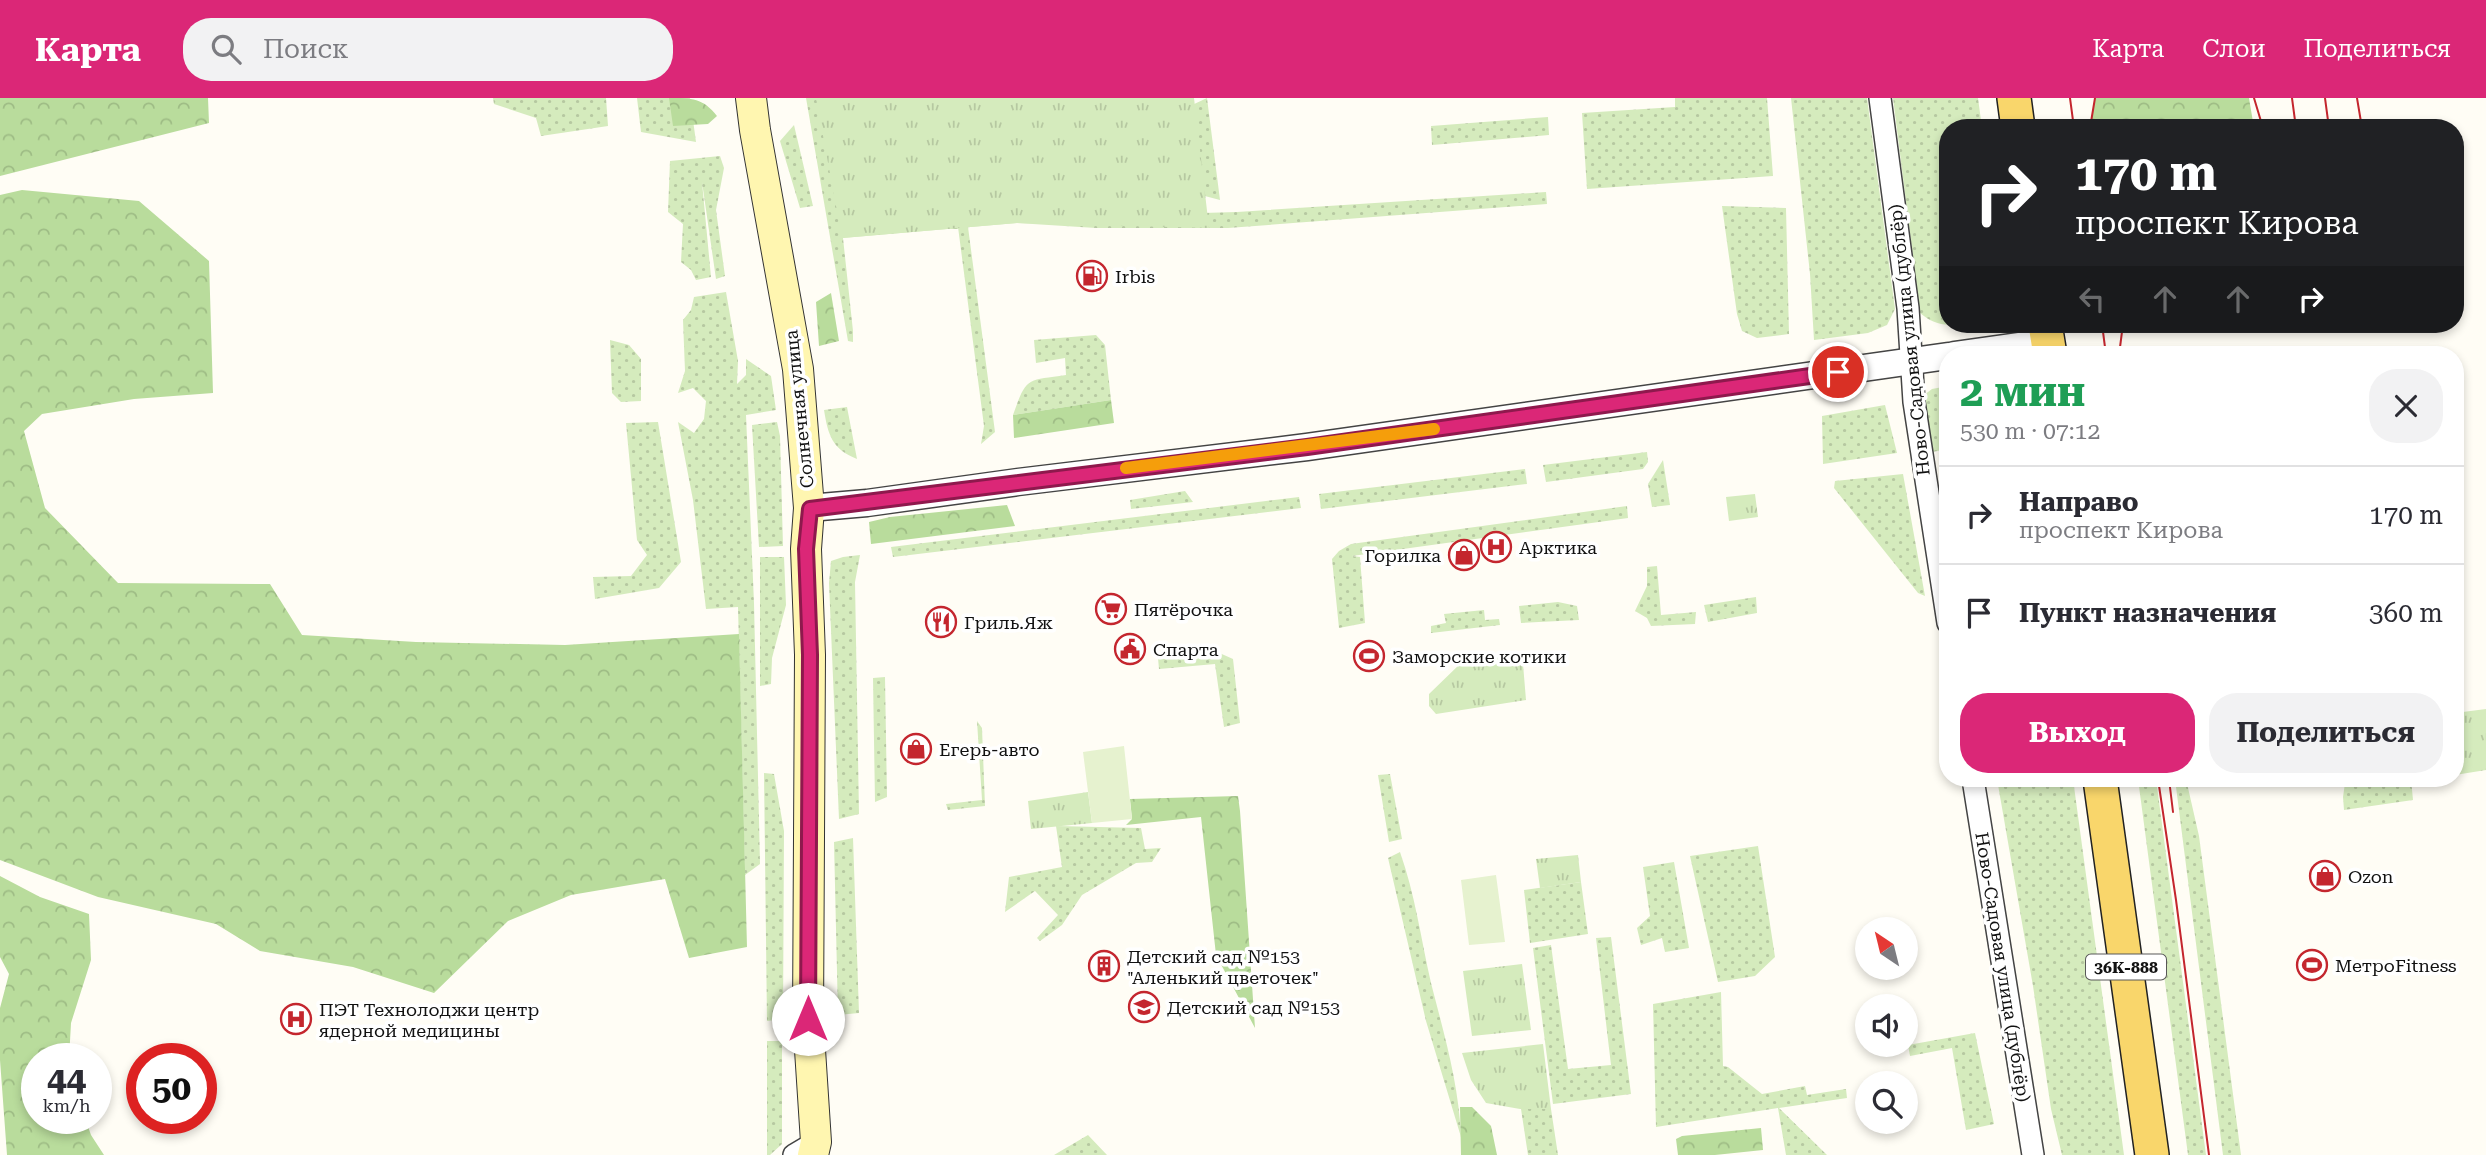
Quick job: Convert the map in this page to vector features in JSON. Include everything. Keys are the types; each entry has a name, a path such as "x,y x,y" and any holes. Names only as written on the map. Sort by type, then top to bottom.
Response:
{"main road":[{"name":"Солнечная улица","path":"751,98 759,157 798,369 810,509 806,549 810,655 808,1019 812,1152"},
{"path":"2014,98 2017,119"},
{"name":"36К-888","path":"2101,787 2152,1155"}],"street":[{"name":"Ново-Садовая улица (дублёр)","path":"1880,98 1913,361 1916,415 1939,564"},
{"path":"2010,346 2047,340"},
{"path":"810,509 1307,447 1939,357"},
{"name":"Ново-Садовая улица (дублёр)","path":"1974,787 2033,1155"}],"green space":[{"path":"0,98 208,98 209,123 0,176"},
{"path":"493,98 606,98 608,126 541,136 536,118 494,104"},
{"path":"637,98 690,98 696,142 641,132"},
{"path":"669,98 702,102 717,116 708,124 673,126"},
{"path":"806,98 931,98 1202,213 1546,192 1547,204 1228,228 1096,228 1017,223 843,238 853,342 848,341"},
{"path":"816,98 1194,98 1209,228 1017,223 842,238"},
{"path":"1207,98 1220,200 1182,190 1173,114"},
{"path":"1675,98 1767,98 1773,176 1587,189 1582,113 1675,107"},
{"path":"1791,98 1867,98 1895,309 1887,325 1868,333 1814,340 1810,274"},
{"path":"1893,98 1978,98 1981,119 1939,119 1939,323 1920,313"},
{"path":"2095,98 2249,98 2252,119 2092,119"},
{"path":"1548,117 1549,135 1432,145 1431,126"},
{"path":"794,125 813,206 800,208 780,141"},
{"path":"720,156 724,168 716,210 725,276 716,279 702,182 711,277 696,280 691,270 681,262 683,224 668,212 670,161"},
{"path":"22,190 139,201 209,261 213,393 134,399 42,414 24,431 45,508 118,583 270,584 302,635 416,642 565,645 739,634 747,947 689,958 665,879 571,895 508,921 434,993 353,967 260,951 216,924 98,897 0,860 0,195"},
{"path":"1722,206 1786,208 1789,334 1757,338 1742,331 1737,314"},
{"path":"958,227 968,227 995,432 981,444 984,426"},
{"path":"726,292 738,361 737,384 746,375 746,359 771,376 776,410 746,415 754,603 760,864 745,875 738,607 706,609 693,500 678,422 694,433 704,419 706,401 693,388 678,393 685,371 683,320 691,310 694,297"},
{"path":"831,293 839,341 819,346 816,302"},
{"path":"1096,335 1105,345 1111,400 1013,415 1025,387 1030,383 1066,375 1065,358 1036,363 1034,340"},
{"path":"610,340 629,345 641,359 641,401 621,402 612,393"},
{"path":"1939,388 1939,451 1927,453 1920,398 1932,389"},
{"path":"1111,400 1114,423 1014,438 1013,415"},
{"path":"1885,405 1897,453 1823,464 1822,416"},
{"path":"847,407 857,459 837,446 830,434 824,410"},
{"path":"658,422 681,562 659,588 595,599 593,577 631,576 647,555 637,540 626,423"},
{"path":"777,422 780,436 783,546 759,547 752,425"},
{"path":"1647,452 1648,462 1643,469 1546,482 1543,465"},
{"path":"1663,460 1670,505 1652,507 1648,484"},
{"path":"1525,469 1527,484 1321,509 1319,494"},
{"path":"1903,474 1925,596 1918,593 1834,488 1835,481"},
{"path":"1185,491 1193,502 1131,509 1130,500"},
{"path":"1755,494 1758,517 1729,521 1726,497"},
{"path":"1299,497 1301,508 893,557 891,547"},
{"path":"1007,505 1015,526 871,544 869,522 890,517"},
{"path":"1627,506 1628,518 1352,556 1360,557 1365,623 1339,628 1332,559 1351,544"},
{"path":"860,555 855,582 859,814 839,819 829,583 831,561"},
{"path":"760,557 784,557 786,605 772,658 771,684 760,686"},
{"path":"1657,566 1661,615 1696,612 1695,624 1651,626 1647,618 1635,611 1647,586 1647,567"},
{"path":"1756,597 1757,613 1708,622 1704,605"},
{"path":"1558,602 1577,606 1579,620 1521,623 1519,606"},
{"path":"1484,610 1485,620 1499,619 1500,625 1431,633 1431,626 1446,623 1444,614"},
{"path":"1215,651 1233,659 1240,723 1224,727 1215,664 1159,669 1158,658"},
{"path":"1522,652 1526,700 1436,714 1429,706 1429,694 1461,663"},
{"path":"885,677 887,797 875,802 873,678"},
{"path":"2486,709 2486,770 2464,774 2464,712"},
{"path":"977,721 982,728 985,806 948,810 946,804 982,800"},
{"path":"1124,746 1132,819 1092,823 1083,752"},
{"path":"764,773 774,774 784,831 783,1019 767,1021"},
{"path":"1390,774 1402,839 1389,842 1378,775"},
{"path":"1998,787 2074,787 2124,1155 2062,1155 2051,1109"},
{"path":"2139,787 2157,787 2206,1155 2188,1155"},
{"path":"2176,787 2188,787 2199,836 2241,1155 2223,1155"},
{"path":"2344,787 2412,787 2413,800 2344,810"},
{"path":"1088,792 1092,823 1031,829 1028,801"},
{"path":"1238,796 1255,1028 1216,955 1201,817 1126,825 1132,819 1130,799"},
{"path":"1056,826 1141,828 1145,849 1161,848 1152,862 1136,863 1082,895 1062,925 1040,941 1037,938 1058,915 1035,891 1005,912 1009,877 1062,867"},
{"path":"853,838 859,1013 838,1015 834,842"},
{"path":"1758,846 1775,957 1755,976 1718,982 1690,856"},
{"path":"1400,852 1414,900 1450,1059 1461,1137 1426,1021 1388,858"},
{"path":"1578,855 1581,882 1540,888 1536,859"},
{"path":"1674,862 1689,948 1665,952 1662,938 1641,945 1637,928 1650,916 1643,867"},
{"path":"1496,875 1505,942 1469,945 1461,880"},
{"path":"0,876 40,897 89,914 91,960 71,1023 70,1043 21,1043 21,1134 91,1134 104,1155 7,1155 0,1060 0,1008 9,974 0,957"},
{"path":"1581,882 1588,934 1530,943 1524,890"},
{"path":"1611,937 1631,1094 1553,1104 1533,948 1551,945 1568,1069 1611,1065 1596,938"},
{"path":"1522,964 1531,1030 1472,1036 1463,971"},
{"path":"1721,992 1723,1066 1728,1067 1762,1094 1805,1086 1807,1095 1846,1089 1847,1098 1779,1108 1827,1155 1786,1155 1778,1108 1656,1127 1653,1004"},
{"path":"1975,1033 1994,1124 1966,1130 1952,1048 1918,1054 1918,1043"},
{"path":"767,1041 782,1041 782,1144 770,1155 767,1155"},
{"path":"1543,1044 1551,1109 1520,1109 1486,1103 1471,1080 1462,1053"},
{"path":"1460,1107 1472,1107 1491,1126 1497,1155 1461,1155"},
{"path":"1521,1109 1551,1109 1558,1155 1528,1155"},
{"path":"1761,1128 1763,1150 1715,1155 1678,1155 1676,1139 1682,1136"},
{"path":"1088,1135 1107,1155 1054,1155"}],"tram line":[{"path":"2070,98 2073,119"},
{"path":"2092,119 2095,98"},
{"path":"2254,98 2260,119"},
{"path":"2292,98 2295,119"},
{"path":"2325,98 2328,119"},
{"path":"2357,98 2360,119"},
{"path":"2103,333 2105,346"},
{"path":"2120,346 2122,333"},
{"path":"2159,787 2209,1155"},
{"path":"2170,787 2173,812"}],"slow traffic":[{"path":"1126,468 1434,429"}],"place":[{"name":"Irbis","path":"1092,276"},
{"name":"Арктика","path":"1496,547"},
{"name":"Горилка","path":"1464,555"},
{"name":"Пятёрочка","path":"1111,609"},
{"name":"Гриль.Яж","path":"941,622"},
{"name":"Спарта","path":"1130,649"},
{"name":"Заморские котики","path":"1369,656"},
{"name":"Егерь-авто","path":"916,749"},
{"name":"Ozon","path":"2325,876"},
{"name":"МетроFitness","path":"2312,965"},
{"name":"Детский сад №153 \"Аленький цветочек\"","path":"1104,966"},
{"name":"Детский сад №153","path":"1144,1007"},
{"name":"ПЭТ Технолоджи центр ядерной медицины","path":"296,1019"}],"route":[{"path":"808,1019 810,655 806,549 810,509 1307,447 1838,372"}]}
